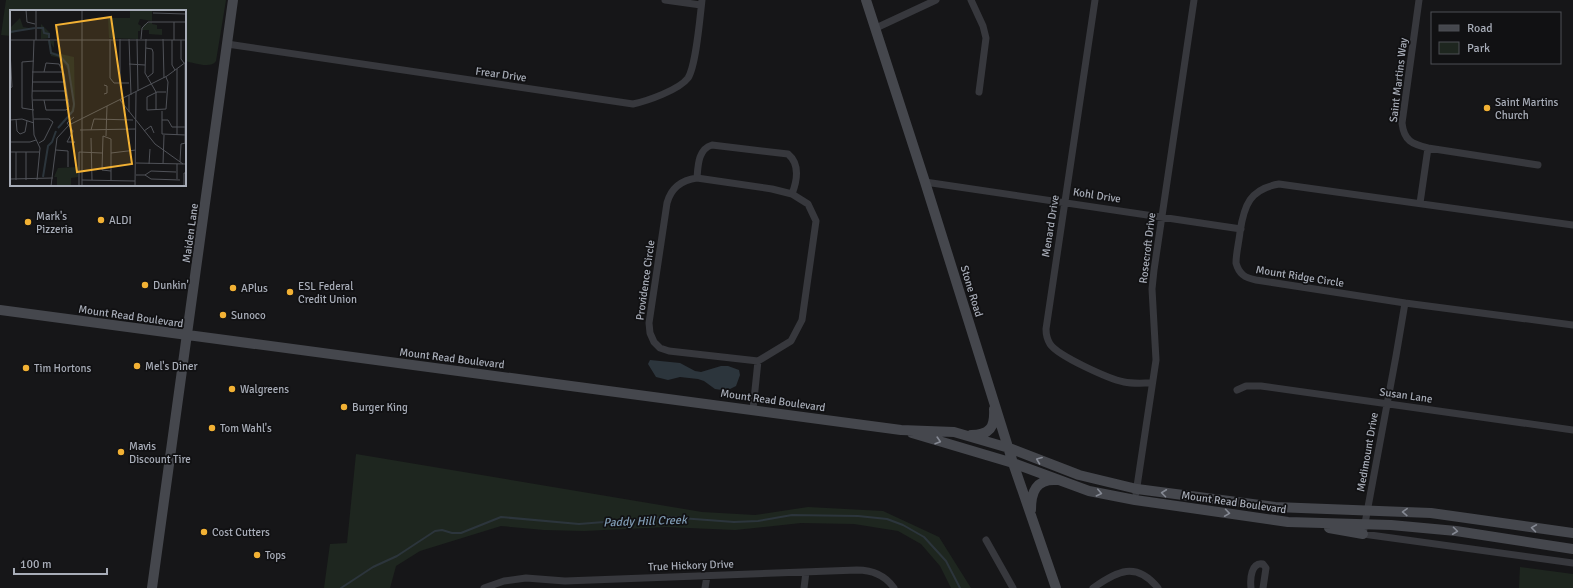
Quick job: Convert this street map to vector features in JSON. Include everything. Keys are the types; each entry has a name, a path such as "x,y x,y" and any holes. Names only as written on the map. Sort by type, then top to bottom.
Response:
{"main road":[{"name":"Maiden Lane","path":"152,588 188,336 233,0"},
{"name":"Stone Road","path":"866,0 1013,463 1056,588"},
{"name":"Mount Read Boulevard","path":"0,310 188,336 753,409 901,430 954,432 1009,448 1079,475 1137,489 1274,507 1431,513 1573,533"},
{"path":"962,435 980,434 991,429 994,413 994,401"},
{"name":"Mount Read Boulevard","path":"901,430 1013,463 1089,491 1135,500 1288,522 1364,529 1391,524 1456,531 1573,549"},
{"path":"1031,516 1031,499 1038,486 1046,480 1062,481"}],"street":[{"path":"666,0 702,3"},
{"path":"876,28 936,0"},
{"path":"971,0 983,26 986,38 979,92"},
{"name":"Menard Drive","path":"1095,0 1046,329 1050,343 1061,354 1113,379 1133,383 1152,383"},
{"name":"Rosecroft Drive","path":"1135,500 1156,360 1152,289 1194,0"},
{"name":"Saint Martins Way","path":"1419,0 1402,123 1403,133 1408,140 1416,145 1428,148 1538,165"},
{"name":"Frear Drive","path":"227,44 633,104 676,88 688,77 693,66 702,3"},
{"path":"697,178 698,167 703,150 712,145 788,154 795,162 796,178 792,194"},
{"path":"1420,203 1428,148"},
{"name":"Providence Circle","path":"697,178 772,189 792,194 808,204 816,220 802,320 791,341 758,361 669,351 660,348 654,342 650,334 650,314 667,203 669,195 675,188 682,182 697,178"},
{"name":"Kohl Drive","path":"925,182 1240,228"},
{"name":"Mount Ridge Circle","path":"1573,225 1279,184 1268,185 1261,189 1245,206 1240,228 1236,263 1240,273 1249,279 1404,303 1573,325"},
{"name":"Medimount Drive","path":"1364,529 1404,303"},
{"path":"753,409 758,361"},
{"name":"Susan Lane","path":"1237,390 1246,386 1261,386 1573,430"},
{"name":"Mount Read Boulevard","path":"1364,529 1573,563"},
{"path":"986,540 1013,588"},
{"path":"1251,588 1253,569 1255,565 1259,563 1263,564 1266,568 1263,588"},
{"name":"True Hickory Drive","path":"484,588 526,578 565,581 857,570 871,571 886,579 894,588"},
{"path":"1093,588 1109,577 1128,571 1143,574 1158,588"},
{"path":"804,588 806,572"},
{"path":"705,588 707,576"},
{"path":"604,588 606,579"}],"green space":[{"path":"6,0 226,0 216,61 210,65 186,61 186,10 10,10 10,36 1,35"},
{"path":"356,454 702,512 755,515 808,507 883,511 939,537 971,588 951,588 940,566 921,544 898,531 854,524 801,523 735,530 666,527 584,531 544,530 501,526 420,551 396,566 390,588 324,588 330,544 347,543"},
{"path":"1520,567 1573,574 1573,588 1519,588"}],"shaded area":[{"path":"650,360 680,363 695,371 701,372 721,366 728,366 739,370 740,375 736,386 728,390 715,389 704,381 698,379 680,377 668,380 656,377 648,364"}],"waterway":[{"name":"Paddy Hill Creek","path":"341,588 373,567 397,556 435,531 442,530 452,533 461,533 501,517 579,524 667,517 734,522 758,521 792,515 858,516 887,519 903,525 924,537 946,561 960,588"}],"place":[{"name":"Saint Martins Church","path":"1487,108"},
{"name":"ALDI","path":"101,220"},
{"name":"Mark's Pizzeria","path":"28,222"},
{"name":"Dunkin'","path":"145,285"},
{"name":"APlus","path":"233,288"},
{"name":"ESL Federal Credit Union","path":"290,292"},
{"name":"Sunoco","path":"223,315"},
{"name":"Mel's Diner","path":"137,366"},
{"name":"Tim Hortons","path":"26,368"},
{"name":"Walgreens","path":"232,389"},
{"name":"Burger King","path":"344,407"},
{"name":"Tom Wahl's","path":"212,428"},
{"name":"Mavis Discount Tire","path":"121,452"},
{"name":"Cost Cutters","path":"204,532"},
{"name":"Tops","path":"257,555"}]}
